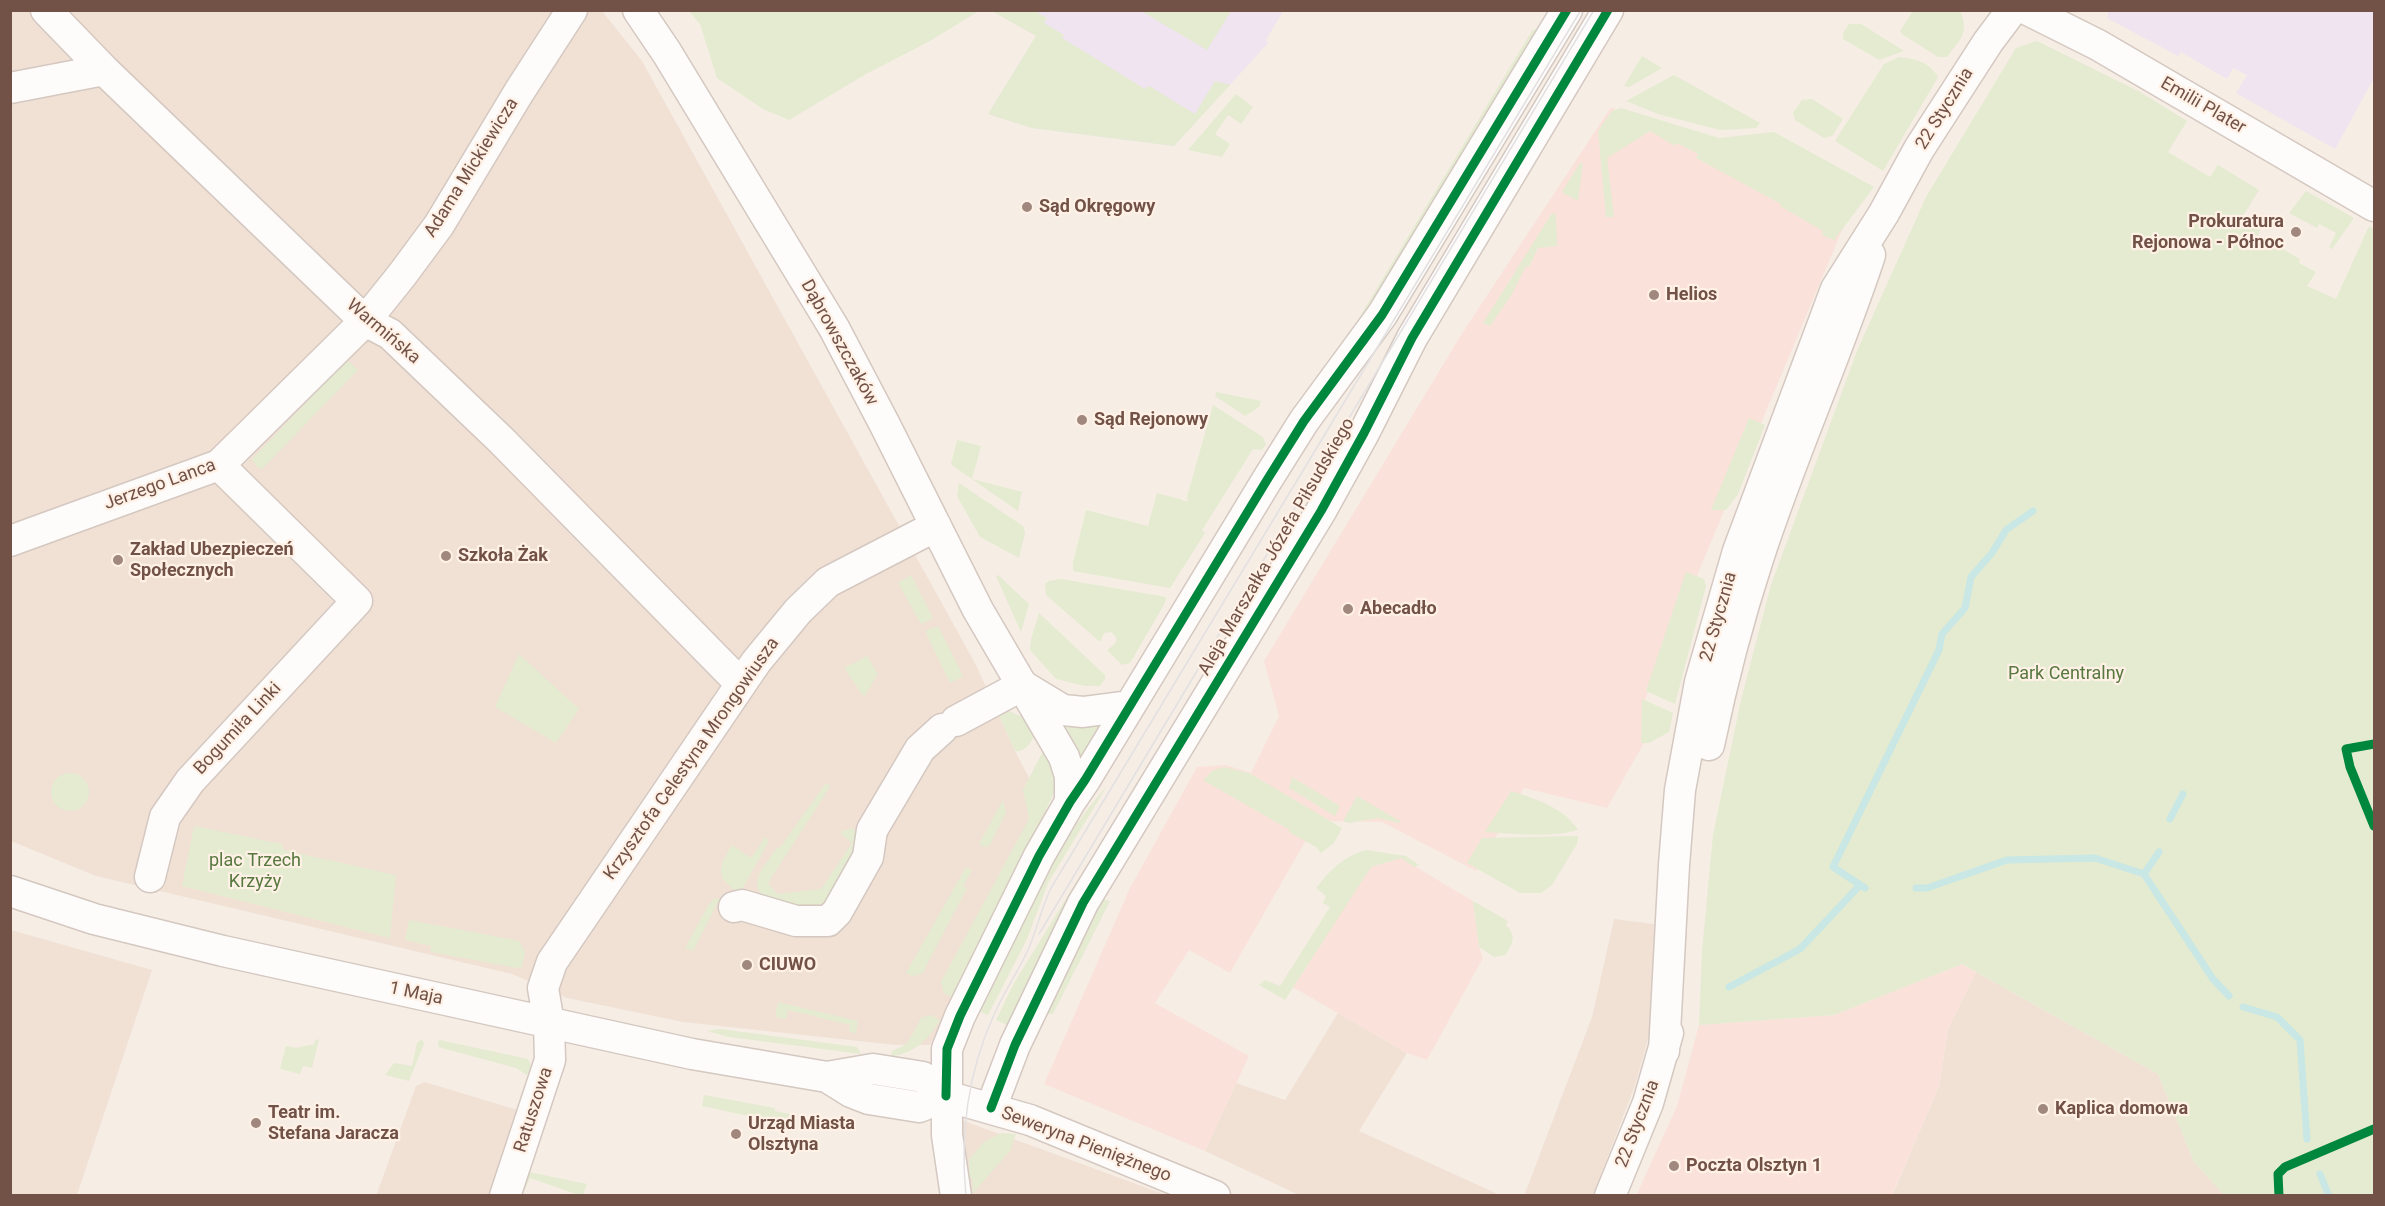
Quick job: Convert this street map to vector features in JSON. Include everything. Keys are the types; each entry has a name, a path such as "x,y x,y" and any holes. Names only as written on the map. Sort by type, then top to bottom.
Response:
{"street":[{"name":"Warmińska","path":"46,10 104,70 365,321 390,334 493,433 741,684"},
{"name":"Adama Mickiewicza","path":"365,321 439,225 519,92 572,10"},
{"name":"Dąbrowszczaków","path":"638,10 667,53 834,328 978,610 1064,757 1070,776 1070,802"},
{"name":"Aleja Marszałka Józefa Piłsudskiego","path":"956,1196 947,1135 947,1049 960,1016 1040,856 1070,802 1288,447 1382,315 1567,10"},
{"name":"Aleja Marszałka Józefa Piłsudskiego","path":"991,1108 1015,1046 1083,903 1321,511 1364,434 1412,338 1608,10"},
{"name":"22 Stycznia","path":"1610,1196 1648,1103 1664,1052 1680,977 1690,865 1700,793 1720,695 1739,622 1766,536 1854,304 1884,213 1919,149 1988,42 2012,10"},
{"name":"Emilii Plater","path":"2028,10 2098,45 2374,206"},
{"path":"10,88 104,70"},
{"name":"Jerzego Lanca","path":"10,541 219,465 365,321"},
{"name":"Bogumiła Linki","path":"150,877 165,817 190,781 357,601 219,465"},
{"name":"Krzysztofa Celestyna Mrongowiusza","path":"549,1023 543,988 552,962 741,684 798,611 828,582 936,526"},
{"path":"734,907 742,905 796,921 828,921 837,912 868,857 872,830 920,749 949,725 1023,685"},
{"name":"Dąbrowszczaków","path":"1023,685 1063,710 1083,712 1129,706"},
{"name":"1 Maja","path":"10,891 94,919 223,951 692,1054 827,1077 873,1069 923,1077 946,1096"},
{"name":"Ratuszowa","path":"505,1196 550,1060 549,1023"},
{"name":"Seweryna Pieniężnego","path":"946,1096 1052,1128 1215,1196"}],"shaded area":[{"path":"2109,10 2374,11 2374,78 2335,149 2236,93 2247,75 2233,68 2227,79 2181,52 2178,56 2107,18"},
{"path":"10,11 602,11 642,61 976,665 1015,751 1047,812 930,1045 896,1045 683,1022 567,998 512,974 96,876 11,841"},
{"path":"992,11 1283,11 1266,40 1268,43 1174,146 1032,128 988,114 1036,36"},
{"path":"1611,107 1843,228 1643,704 1644,743 1607,808 1524,788 1476,871 1382,822 1317,821 1230,973 1189,950 1155,1003 1249,1056 1205,1151 1044,1084 1130,888 1197,767 1226,765 1251,773 1279,716 1264,661 1461,335"},
{"path":"1401,858 1473,901 1479,947 1483,958 1427,1060 1407,1053 1284,982 1371,867"},
{"path":"1614,919 1661,925 1651,1029 1634,1088 1593,1195 1524,1196 1592,1017"},
{"path":"11,930 152,970 77,1195 11,1195"},
{"path":"1962,964 1976,972 1948,1029 1939,1086 1892,1195 1636,1196 1677,1106 1699,1025 1834,1015"},
{"path":"1976,972 2158,1074 2194,1162 2224,1195 1892,1196 1939,1086 1948,1029"},
{"path":"1338,1013 1407,1053 1359,1131 1500,1195 1299,1195 1205,1151 1236,1083 1285,1100"},
{"path":"425,1082 524,1112 492,1195 376,1196 416,1086"},
{"path":"939,1112 1052,1153 1166,1195 952,1195"}],"green space":[{"path":"689,11 979,11 789,120 763,109 717,78 700,24"},
{"path":"992,11 1034,11 1047,18 1044,23 1064,35 1062,38 1145,89 1149,86 1195,114 1215,81 1230,85 1174,146 1032,128 988,114 1036,36"},
{"path":"1141,11 1231,11 1207,50"},
{"path":"1913,11 1960,11 1964,30 1947,57 1938,57 1902,34 1900,31"},
{"path":"1849,24 1861,24 1904,51 1879,60 1843,39 1843,33"},
{"path":"1533,29 1540,31 1361,325 1356,323"},
{"name":"Park Centralny","path":"2037,41 2140,92 2187,121 2168,152 2210,177 2218,165 2259,190 2241,219 2260,230 2258,235 2300,259 2299,263 2316,272 2307,286 2336,299 2369,226 2374,229 2374,1195 2224,1195 2194,1162 2158,1074 1962,964 1834,1015 1699,1025 1702,951 1713,835 1741,700 1771,585 1857,351 1926,197 2016,48"},
{"path":"1642,56 1662,68 1629,87 1624,86"},
{"path":"1899,57 1922,62 1938,77 1883,171 1835,141 1884,64"},
{"path":"1674,75 1760,123 1756,128 1720,130 1658,114 1626,101"},
{"path":"1236,94 1253,107 1241,124 1228,115 1215,134 1230,144 1222,157 1188,150"},
{"path":"1812,99 1843,119 1832,136 1824,138 1795,120 1793,113 1802,100"},
{"path":"1621,108 1719,138 1774,132 1874,187 1834,240 1822,235 1823,231 1780,206 1781,204 1696,158 1698,154 1677,143 1675,146 1650,131 1607,158 1614,217 1606,217 1598,131 1612,111"},
{"path":"1580,163 1583,163 1578,201 1562,192"},
{"path":"2306,191 2354,218 2332,249 2329,247 2336,233 2319,224 2317,228 2289,213"},
{"path":"1552,213 1556,215 1557,246 1538,248 1529,267 1526,266 1512,294 1490,326 1483,323"},
{"path":"347,360 358,370 262,469 257,467 252,459"},
{"path":"1216,392 1261,401 1259,407 1245,416 1215,396"},
{"path":"1213,405 1263,437 1266,445 1261,450 1253,449 1202,530 1205,533 1170,588 1073,571 1073,562 1086,510 1148,526 1157,493 1188,501 1187,497"},
{"path":"1749,418 1765,425 1738,494 1726,510 1711,510"},
{"path":"957,440 981,446 972,479 1022,492 1018,511 953,466 951,464"},
{"path":"959,483 1023,526 1025,533 1019,558 980,537 957,496"},
{"path":"1686,572 1704,579 1706,586 1675,704 1646,691"},
{"path":"911,575 933,618 921,624 898,583"},
{"path":"998,575 1029,604 1021,632 996,576"},
{"path":"1061,579 1166,597 1165,603 1130,663 1122,665 1107,650 1117,640 1111,632 1104,633 1100,642 1046,595 1045,584"},
{"path":"1039,613 1105,675 1100,686 1085,686 1056,679 1030,650"},
{"path":"938,626 963,676 950,683 925,631"},
{"path":"519,654 579,709 556,743 495,707"},
{"path":"867,656 878,674 864,697 844,668"},
{"path":"1642,699 1673,713 1669,732 1649,743 1641,743"},
{"path":"1009,711 1025,718 1036,734 1027,746 1019,751 1015,751 998,713"},
{"path":"1064,720 1107,723 1081,765 1059,729"},
{"path":"1045,747 1057,763 1057,787 952,997 944,993 941,982 1029,819 1023,790"},
{"path":"1224,767 1249,773 1342,828 1334,843 1321,853 1316,847 1289,832 1290,830 1203,780 1212,771"},
{"path":"70,773 84,778 89,792 84,806 70,811 56,806 51,792 56,778"},
{"path":"1292,777 1340,806 1335,816 1289,788"},
{"path":"826,783 830,786 828,790 768,883 777,894 821,889 852,843 841,834 842,831 852,828 860,834 864,847 823,907 792,905 769,899 761,893 757,886 759,875"},
{"path":"1107,786 1048,883 1027,939 988,1015 978,1011 1051,865 1086,811"},
{"path":"1511,791 1557,810 1565,815 1578,830 1544,835 1485,832"},
{"path":"1357,796 1400,821 1399,823 1378,818 1349,823 1343,821"},
{"path":"1003,800 1006,812 990,845 984,847 979,844"},
{"name":"plac Trzech Krzyży","path":"194,826 282,844 284,850 396,875 390,938 182,886"},
{"path":"1578,836 1577,844 1552,885 1541,893 1520,893 1467,863 1482,838"},
{"path":"765,837 769,841 740,893 722,877 724,860 732,845 751,858"},
{"path":"1366,850 1406,856 1419,865 1414,867 1401,858 1371,867 1285,1000 1259,985 1265,980 1280,986 1330,907 1323,903 1326,896 1316,888 1338,864"},
{"path":"966,867 972,870 963,886 967,888 922,974 912,976 906,973"},
{"path":"1080,876 1007,1025 996,1020 1014,983"},
{"path":"715,898 725,900 720,904 718,902 693,951 685,948 709,904"},
{"path":"1103,899 1110,901 1053,1014 1045,1014"},
{"path":"1473,901 1508,921 1506,925 1512,933 1513,940 1505,955 1494,957 1479,947"},
{"path":"409,920 520,942 525,953 522,967 431,952 431,946 405,940"},
{"path":"778,1002 858,1021 856,1033 849,1032 850,1025 788,1010 786,1019 775,1017"},
{"path":"931,1015 940,1020 926,1039 914,1049 891,1056 892,1051 907,1044 921,1018"},
{"path":"720,1029 857,1047 861,1054 729,1037 707,1031"},
{"path":"319,1039 312,1068 303,1066 300,1074 280,1069 286,1046 296,1048 315,1044 314,1041"},
{"path":"422,1039 424,1044 409,1081 385,1075 394,1063 412,1066 417,1043"},
{"path":"439,1040 528,1059 531,1066 527,1075 516,1068 442,1048 438,1046"},
{"path":"704,1095 775,1108 775,1111 790,1114 789,1120 782,1118 781,1123 702,1106"},
{"path":"1001,1133 1016,1134 1010,1151 973,1193 972,1178 969,1178 969,1159 984,1142"},
{"path":"529,1172 587,1184 583,1195 579,1195 530,1178 522,1196"}],"waterway":[{"path":"1865,888 1833,867 1939,650 1942,634 1965,608 1971,577 1992,553 2006,530 2033,511"},
{"path":"2170,819 2183,794"},
{"path":"2144,874 2159,852"},
{"path":"1916,888 1927,888 2007,860 2095,858 2144,874 2213,979 2229,996"},
{"path":"1729,987 1800,949 1860,885"},
{"path":"2243,1007 2277,1017 2300,1040 2307,1139"},
{"path":"2320,1174 2329,1196"}],"tram line":[{"path":"966,1196 965,1127 977,1060 997,1008 1029,948 1051,888 1581,10"},
{"path":"1039,934 1594,10"}],"cycle path":[{"path":"946,1096 947,1049 960,1016 1039,856 1267,480 1304,421 1382,315 1567,10"},
{"path":"991,1108 1015,1045 1083,903 1321,511 1412,338 1608,10"},
{"path":"2374,744 2346,749 2350,767 2374,826"},
{"path":"2279,1196 2278,1174 2285,1167 2374,1129"}],"place":[{"name":"Sąd Okręgowy","path":"1027,207"},
{"name":"Prokuratura Rejonowa - Północ","path":"2296,232"},
{"name":"Helios","path":"1654,295"},
{"name":"Sąd Rejonowy","path":"1082,420"},
{"name":"Szkoła Żak","path":"446,556"},
{"name":"Zakład Ubezpieczeń Społecznych","path":"118,560"},
{"name":"Abecadło","path":"1348,609"},
{"name":"CIUWO","path":"747,965"},
{"name":"Kaplica domowa","path":"2043,1109"},
{"name":"Teatr im. Stefana Jaracza","path":"256,1123"},
{"name":"Urząd Miasta Olsztyna","path":"736,1134"},
{"name":"Poczta Olsztyn 1","path":"1674,1166"}]}
